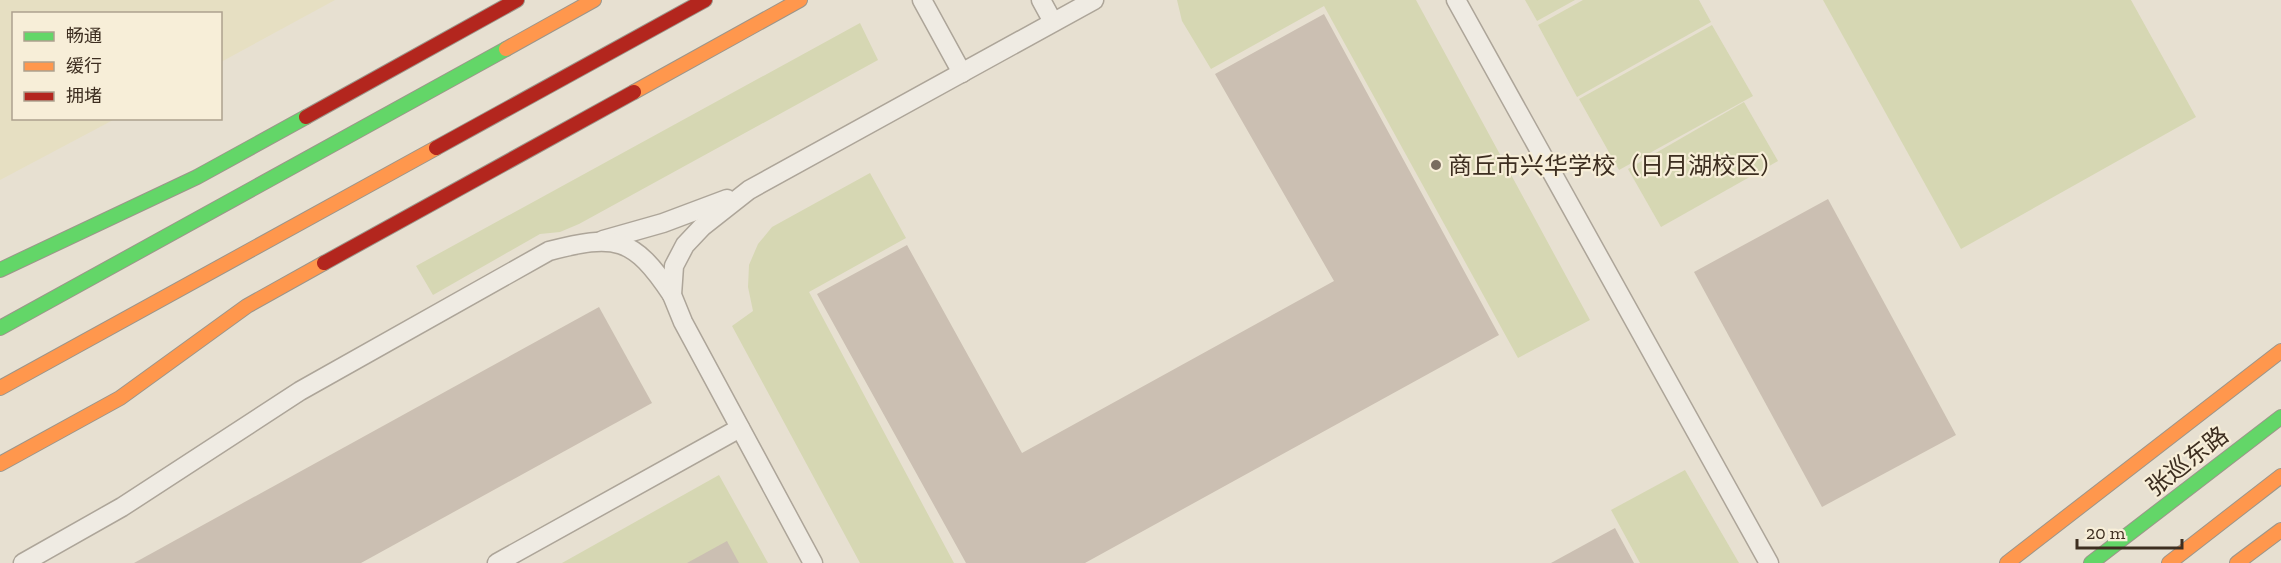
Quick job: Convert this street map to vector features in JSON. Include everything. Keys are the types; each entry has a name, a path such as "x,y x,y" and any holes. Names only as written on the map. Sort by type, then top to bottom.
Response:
{"main road":[{"path":"0,270 197,177 517,0"},
{"path":"0,328 594,0"},
{"path":"0,388 705,0"},
{"path":"0,464 120,398 248,306 800,0"},
{"path":"2007,563 2281,351"},
{"name":"张巡东路","path":"2091,563 2281,417"},
{"path":"2169,563 2281,476"},
{"path":"2237,563 2281,530"}],"lane":[{"path":"922,0 962,73"},
{"path":"1041,0 1053,22"},
{"path":"597,242 685,216 749,190 1094,0"},
{"path":"1456,0 1769,563"},
{"path":"672,295 674,266 685,245 702,226 749,190"},
{"path":"23,563 122,507 300,391 549,251 578,244 610,241 630,248 653,269 672,295 683,322 813,563"},
{"path":"497,563 740,428"}],"shaded area":[{"path":"0,0 335,0 222,61 222,12 12,12 12,120 113,120 0,180"}],"green space":[{"path":"1177,0 1416,0 1590,320 1518,358 1324,6 1211,69 1182,21"},
{"path":"1525,0 1575,0 1537,21"},
{"path":"1583,0 1699,0 1711,22 1577,97 1538,25"},
{"path":"1823,0 2131,0 2196,117 1961,249"},
{"path":"860,23 878,60 579,224 560,232 540,234 433,295 416,266"},
{"path":"1712,25 1753,96 1619,170 1579,99"},
{"path":"1744,102 1778,161 1661,227 1628,169"},
{"path":"870,173 906,238 809,292 954,563 860,563 732,326 753,311 748,287 749,265 758,244 772,227"},
{"path":"1685,470 1739,563 1640,563 1611,510"},
{"path":"719,475 768,563 562,563"}],"building":[{"path":"1324,14 1499,335 1085,563 966,563 817,294 907,245 1022,453 1334,281 1215,74"},
{"path":"1828,199 1956,435 1822,507 1694,272"},
{"path":"599,307 652,403 361,563 134,563"},
{"path":"1615,528 1634,563 1551,563"},
{"path":"727,541 739,563 687,563"}],"traffic: fast":[{"path":"0,328 506,49"},
{"path":"0,270 197,177 306,117"},
{"path":"2091,563 2281,417"}],"traffic: slow":[{"path":"506,49 594,0"},
{"path":"634,92 800,0"},
{"path":"0,388 436,148"},
{"path":"0,464 120,398 247,306 324,263"},
{"path":"2007,563 2281,351"},
{"path":"2169,563 2281,476"},
{"path":"2237,563 2281,530"}],"traffic: jam":[{"path":"306,117 517,0"},
{"path":"436,148 705,0"},
{"path":"324,263 634,92"}],"place":[{"name":"商丘市兴华学校（日月湖校区）","path":"1436,165"}]}
